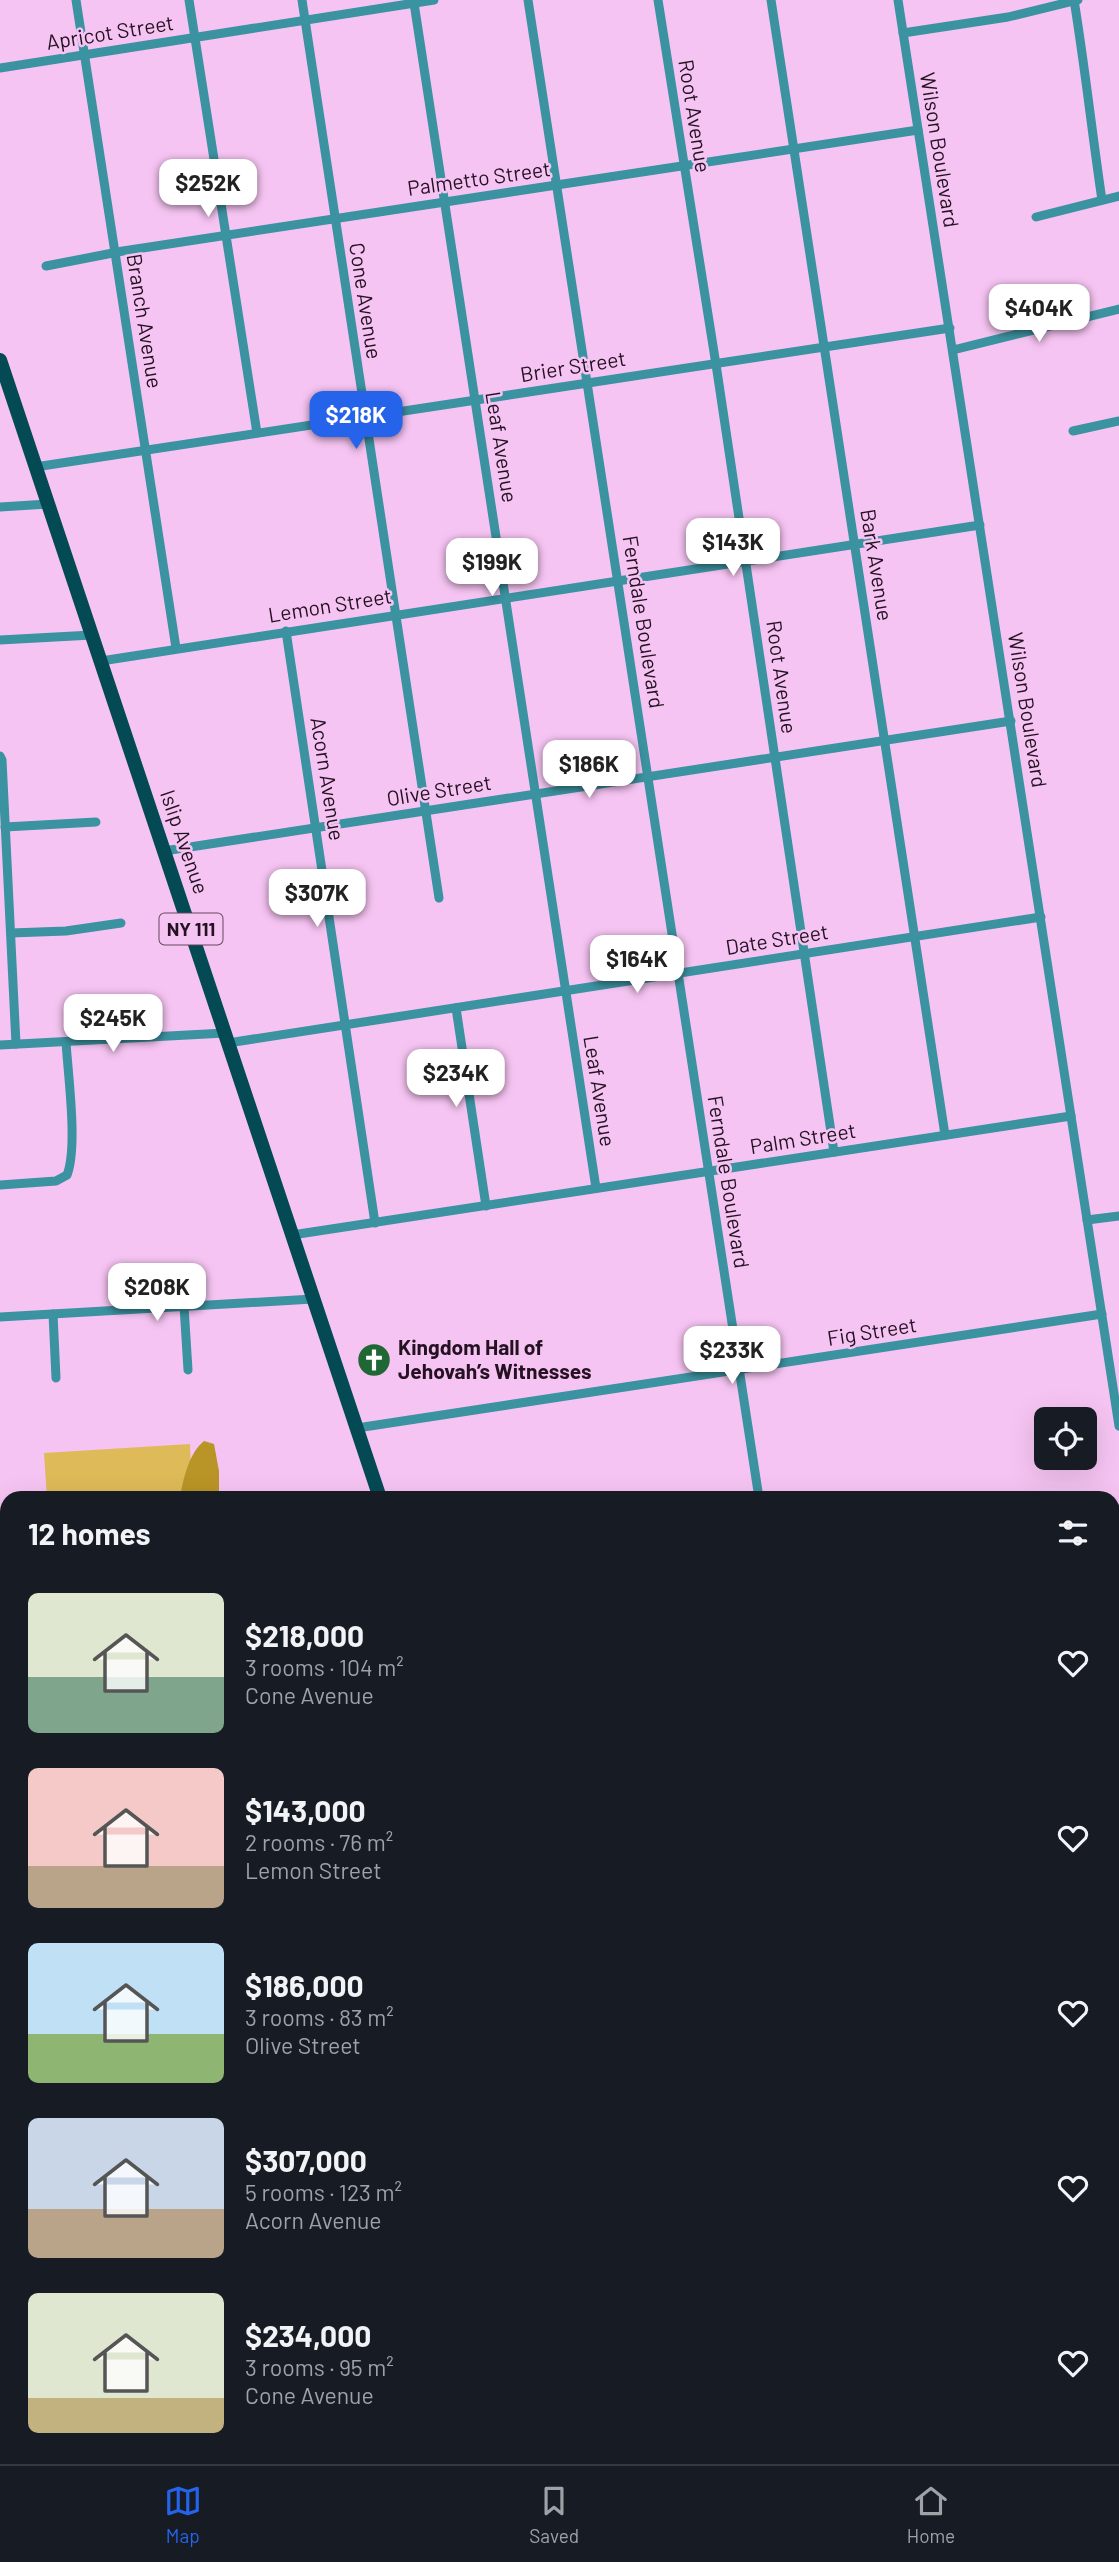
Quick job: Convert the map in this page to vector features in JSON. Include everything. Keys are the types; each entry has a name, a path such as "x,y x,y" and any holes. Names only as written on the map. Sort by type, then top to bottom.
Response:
{"main road":[{"name":"Islip Avenue","path":"1,368 378,1491"}],"street":[{"name":"Branch Avenue","path":"76,0 176,648"},
{"path":"189,0 257,433"},
{"name":"Cone Avenue","path":"302,0 439,898"},
{"name":"Apricot Street","path":"0,68 434,0"},
{"name":"Ferndale Boulevard","path":"528,0 758,1491"},
{"name":"Root Avenue","path":"658,0 716,363 834,1152"},
{"name":"Bark Avenue","path":"771,0 945,1135"},
{"name":"Wilson Boulevard","path":"898,0 1119,1426"},
{"path":"903,33 1008,17 1076,0 1102,200"},
{"name":"Leaf Avenue","path":"414,3 596,1188"},
{"name":"Palmetto Street","path":"46,266 115,252 918,130"},
{"path":"1036,217 1119,196"},
{"path":"953,350 1119,309"},
{"name":"Brier Street","path":"35,467 950,328"},
{"path":"1073,431 1119,421"},
{"path":"0,507 48,504"},
{"name":"Lemon Street","path":"101,661 980,525"},
{"name":"Acorn Avenue","path":"286,631 375,1223"},
{"path":"0,640 92,635"},
{"name":"Olive Street","path":"164,851 1011,721"},
{"path":"0,756 16,1044"},
{"path":"5,827 96,822"},
{"name":"Date Street","path":"0,1045 227,1038 346,1024 1041,917"},
{"path":"11,933 66,931 121,923"},
{"path":"456,1008 486,1206"},
{"path":"0,1185 56,1181 67,1175 71,1164 71,1144 66,1042"},
{"name":"Palm Street","path":"292,1235 1071,1116"},
{"path":"1087,1220 1119,1216"},
{"path":"0,1317 313,1299"},
{"path":"184,1306 188,1370"},
{"path":"53,1314 56,1378"},
{"name":"Fig Street","path":"357,1428 1102,1314"},
{"path":"584,2464 593,2464"}],"shaded area":[{"path":"204,1441 214,1444 219,1471 219,1491 182,1491 191,1459"},
{"path":"190,1444 192,1491 47,1491 44,1453"}],"place":[{"name":"Kingdom Hall of Jehovah’s Witnesses","path":"374,1360"}]}
